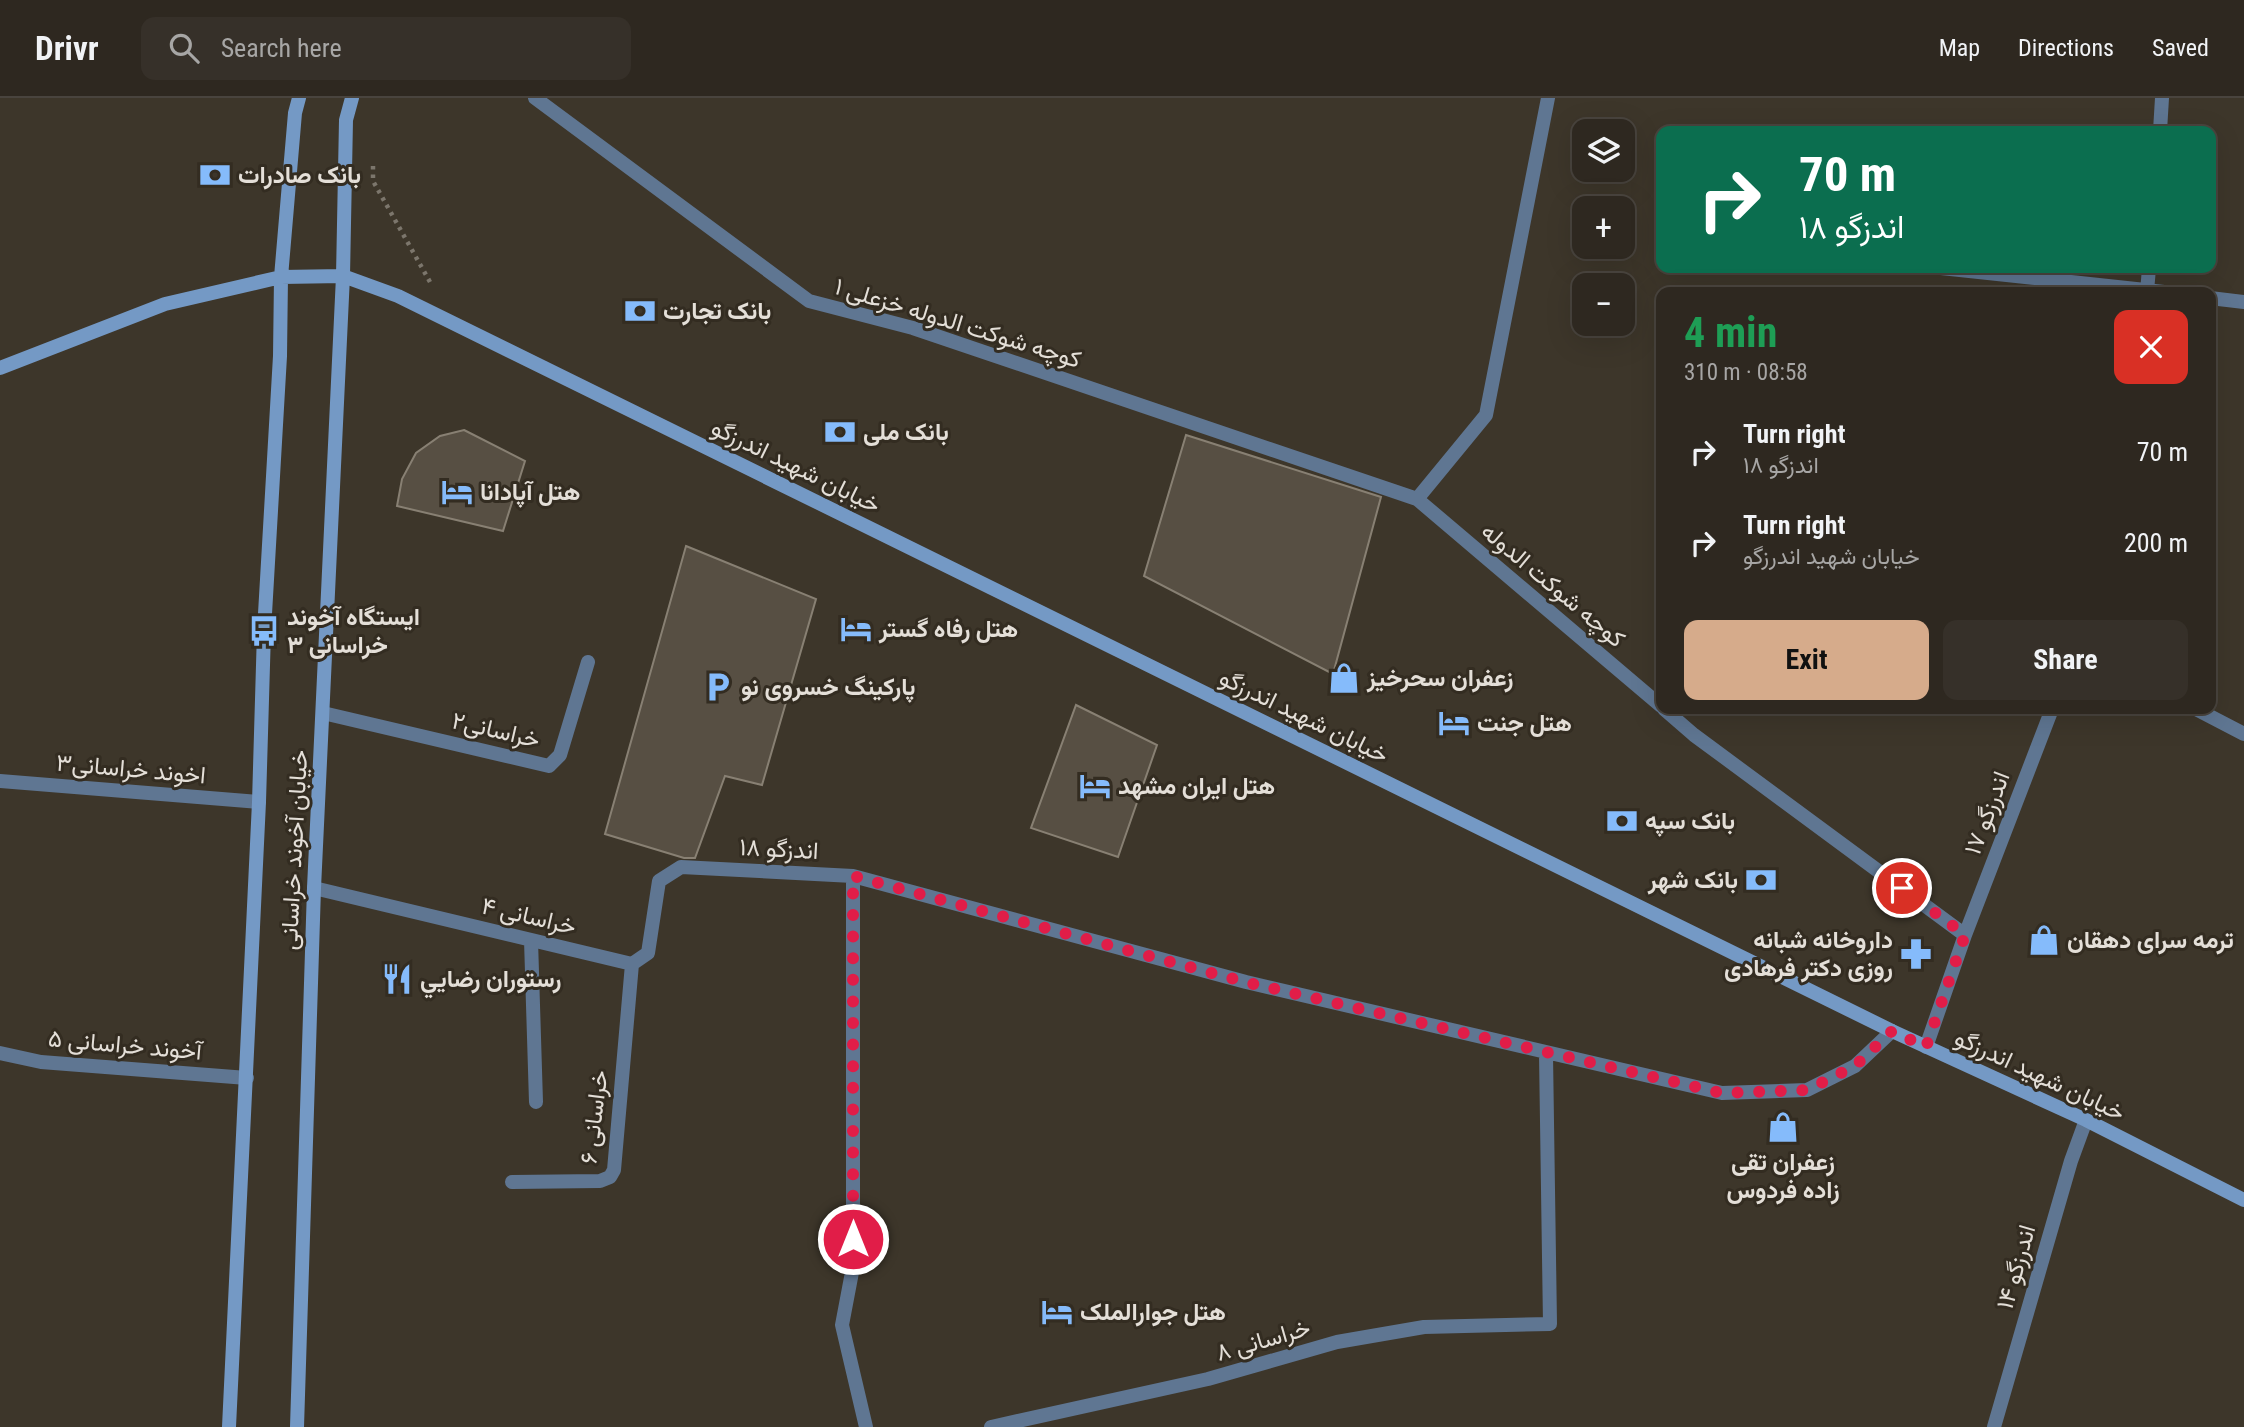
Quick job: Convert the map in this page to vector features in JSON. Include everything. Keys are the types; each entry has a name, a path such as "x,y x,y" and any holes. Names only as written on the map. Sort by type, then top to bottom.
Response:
{"main road":[{"name":"خیابان آخوند خراسانی","path":"229,1427 247,1078 264,631 280,356 281,277 295,113 299,98"},
{"name":"خیابان آخوند خراسانی","path":"298,1427 314,888 343,276 346,120 352,98"},
{"path":"0,368 165,304 281,277 343,276"},
{"name":"خیابان شهید اندرزگو","path":"343,276 398,296 1892,1031 2086,1121 2244,1200"}],"street":[{"name":"کوچه شوکت الدوله خزعلی ۱","path":"535,98 809,301 913,328 1417,499"},
{"path":"1417,499 1486,415 1548,98"},
{"path":"2160,126 2162,98"},
{"path":"1986,273 2111,287"},
{"path":"2216,299 2244,302"},
{"name":"کوچه شوکت الدوله","path":"1417,499 1656,702"},
{"name":"خراسانی۲","path":"323,713 549,766 560,755 588,662"},
{"name":"کوچه شوکت الدوله","path":"1670,714 1694,735 1965,935"},
{"name":"اندرزگو ۱۷","path":"1965,935 2050,714"},
{"path":"2206,714 2244,734"},
{"name":"اخوند خراسانی۳","path":"0,781 259,802"},
{"name":"اندزگو ۱۸","path":"632,964 648,953 659,881 681,867 853,876 1245,982 1722,1093 1807,1090 1855,1066 1892,1031"},
{"path":"853,876 853,1267 842,1325 866,1427"},
{"name":"خراسانی ۴","path":"314,888 632,964"},
{"path":"1926,1047 1965,935"},
{"path":"531,940 536,1102"},
{"name":"خراسانی ۶","path":"512,1182 600,1181 610,1177 614,1170 632,964"},
{"name":"آخوند خراسانی ۵","path":"0,1053 41,1062 247,1078"},
{"name":"خراسانی ۸","path":"997,1426 1208,1379 1336,1342 1424,1327 1550,1324 1546,1054"},
{"name":"اندرزگو ۱۴","path":"1994,1427 2071,1160 2086,1121"}],"path":[{"path":"373,157 373,181 453,323"}],"building":[{"name":"هتل آپادانا","path":"464,430 525,461 503,531 397,506 402,479 416,453 440,436"},
{"path":"1186,435 1381,497 1333,674 1144,576"},
{"name":"پارکینگ خسروی نو","path":"686,546 816,599 762,785 725,776 695,858 684,858 605,834"},
{"name":"هتل ایران مشهد","path":"1076,705 1157,745 1118,857 1031,828"}],"place":[{"name":"بانک صادرات","path":"215,175"},
{"name":"بانک تجارت","path":"640,311"},
{"name":"بانک ملی","path":"840,432"},
{"name":"هتل آپادانا","path":"457,492"},
{"name":"هتل رفاه گستر","path":"856,629"},
{"name":"ایستگاه آخوند خراسانی ۳","path":"264,631"},
{"name":"زعفران سحرخیز","path":"1344,678"},
{"name":"پارکینگ خسروی نو","path":"718,687"},
{"name":"هتل جنت","path":"1454,723"},
{"name":"هتل ایران مشهد","path":"1095,786"},
{"name":"بانک سپه","path":"1622,821"},
{"name":"بانک شهر","path":"1761,880"},
{"name":"ترمه سرای دهقان","path":"2044,940"},
{"name":"داروخانه شبانه روزی دکتر فرهادی","path":"1916,954"},
{"name":"رستوران رضايي","path":"397,979"},
{"name":"زعفران تقی زاده فردوس","path":"1783,1127"},
{"name":"هتل جوارالملک","path":"1057,1312"}],"route":[{"path":"853,1239 853,876 1245,982 1722,1093 1807,1090 1855,1066 1892,1031 1926,1047 1965,935 1902,888"}]}
